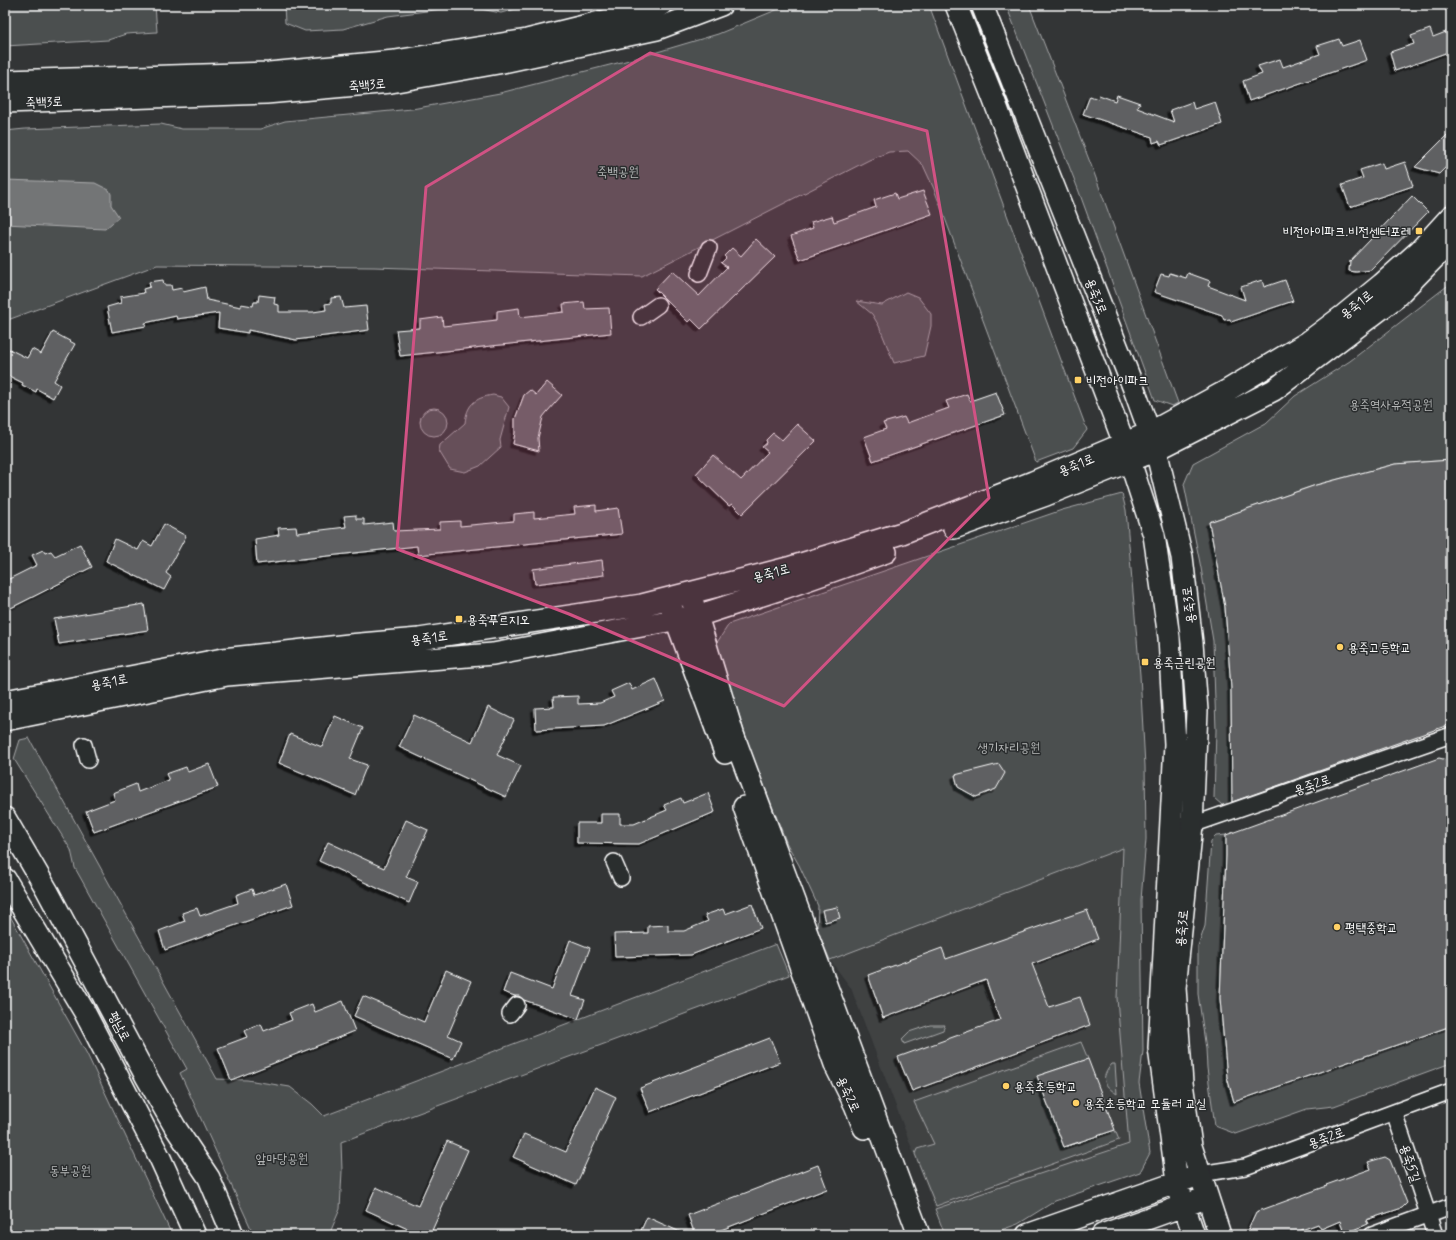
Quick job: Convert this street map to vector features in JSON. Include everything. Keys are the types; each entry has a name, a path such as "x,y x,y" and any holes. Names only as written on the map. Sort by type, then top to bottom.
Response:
{"street":[{"name":"죽백3로","path":"5,81 269,73 396,61 526,40 649,10 661,5"},
{"name":"죽백3로","path":"5,102 266,93 391,82 498,63 657,29 720,5"},
{"path":"956,5 992,95 1127,452 1154,535 1169,637 1175,744 1159,1048 1177,1182 1194,1235"},
{"name":"용죽3로","path":"982,5 1134,389 1153,442 1182,557 1192,642 1197,711 1192,826 1175,988 1182,1083 1192,1146 1220,1235"},
{"name":"용죽1로","path":"5,701 223,659 419,639 642,605 788,568 902,533 1033,482 1127,452 1153,442 1228,390 1308,342 1382,284 1420,250 1451,216"},
{"path":"1153,442 1274,390 1394,299 1451,241"},
{"path":"699,274 709,248"},
{"path":"641,317 658,305"},
{"path":"5,720 227,675 493,654 697,615 806,580 1039,497 1127,452"},
{"path":"690,593 734,737 919,1235"},
{"name":"용죽2로","path":"668,598 836,1067 855,1105 905,1235"},
{"name":"용죽2로","path":"1171,824 1192,826 1451,735"},
{"path":"84,745 88,760"},
{"name":"평남로","path":"5,818 47,890 175,1127 208,1178 233,1235"},
{"path":"614,862 621,878"},
{"name":"평남로","path":"5,879 84,1011 160,1158 194,1235"},
{"name":"용죽2로","path":"1200,1174 1245,1167 1451,1091"},
{"name":"용죽5길","path":"1394,1112 1434,1235"},
{"path":"1027,1235 1200,1174"},
{"path":"1102,1235 1208,1198"},
{"path":"1372,1235 1451,1206"}],"highlighted area":[{"path":"650,53 927,131 989,498 784,706 569,614 397,549 426,187"}],"shaded area":[{"path":"5,180 95,183 109,190 111,194 111,205 119,217 105,229 5,224"},
{"name":"용죽초등학교","path":"1123,848 1117,998 1129,1144 935,1209 851,988 830,960"}],"green space":[{"path":"5,5 155,5 157,32 126,34 108,40 5,46"},
{"path":"284,5 531,5 501,13 465,6 388,16 343,29 305,31 285,23"},
{"name":"죽백공원","path":"793,5 929,5 1087,430 1073,448 1036,462 934,189 923,165 908,151 889,152 869,160 642,276 374,267 157,265 5,321 5,131 161,124 182,129 260,129 285,121 412,109 500,93 637,58 718,34 781,8"},
{"path":"1006,5 1029,5 1093,170 1178,403 1172,406 1155,400 1078,189"},
{"name":"용죽역사유적공원","path":"1451,283 1451,460 1395,464 1316,485 1209,522 1225,607 1231,688 1232,803 1222,805 1214,798 1216,730 1213,641 1201,568 1184,484 1193,463 1266,423 1295,396 1350,361"},
{"path":"906,292 918,297 931,314 931,326 924,356 894,363 879,326 872,314 856,301 882,305"},
{"path":"493,395 501,397 509,407 500,440 501,447 480,466 465,472 450,469 439,451 440,445 465,423 468,411 476,400"},
{"path":"434,408 440,409 444,412 447,416 447,428 444,432 440,435 434,436 428,435 424,432 421,428 420,422 421,416 424,412 428,409"},
{"name":"생기자리공원","path":"1122,494 1126,510 1140,675 1145,766 1146,839 1141,900 1143,1051 1139,1083 1150,1153 1140,1172 1055,1201 1018,1224 987,1235 945,1235 935,1209 1129,1144 1117,998 1123,848 830,960 817,929 818,906 799,865 787,844 751,752 716,644 729,624 1062,510"},
{"name":"앞마당공원","path":"29,738 217,1079 247,1080 290,1087 312,1104 324,1116 776,944 789,975 341,1142 342,1171 340,1209 329,1235 254,1235 180,1073 187,1069 75,868 71,850 14,759 20,740"},
{"path":"1226,835 1220,998 1227,1077 1234,1102 1451,1026 1451,1063 1334,1106 1307,1109 1236,1134 1215,1126 1198,994 1198,947 1205,926 1211,841 1216,836"},
{"name":"동부공원","path":"5,907 87,1054 172,1235 5,1235"},
{"path":"930,1025 945,1025 943,1030 904,1044 902,1039 909,1032"},
{"path":"1081,1042 1088,1059 1037,1076 1064,1147 1115,1130 1119,1140 936,1206 915,1154 917,1149 934,1144 914,1102"},
{"path":"1112,1064 1115,1064 1117,1094 1106,1084 1105,1081 1106,1073"}],"building":[{"path":"1430,29 1433,37 1451,30 1451,51 1395,71 1390,52 1414,44 1411,36"},
{"path":"1339,39 1342,46 1360,40 1367,60 1249,101 1243,81 1262,74 1258,66 1280,59 1283,67 1320,54 1317,46"},
{"path":"1099,95 1115,101 1117,95 1140,103 1137,108 1174,122 1170,110 1192,102 1194,109 1215,102 1222,124 1161,145 1159,141 1153,143 1152,137 1083,114 1090,96 1098,99"},
{"path":"1451,131 1451,162 1439,174 1415,167"},
{"path":"1405,162 1413,186 1350,207 1342,185 1363,178 1360,170 1382,163 1384,169"},
{"path":"923,191 932,214 800,260 791,236 813,228 811,222 832,216 834,222 876,207 874,200 895,193 897,199"},
{"path":"1412,196 1428,212 1371,270 1356,272 1349,271 1350,261"},
{"path":"756,239 775,257 701,329 691,319 688,322 655,289 672,271 699,296 727,267 721,263 726,258 724,256 732,248 741,256"},
{"path":"1170,273 1186,278 1188,273 1210,281 1208,286 1245,300 1241,287 1262,280 1264,287 1285,280 1293,301 1231,322 1230,319 1224,320 1222,315 1154,292 1161,274 1169,276"},
{"path":"163,280 164,285 171,285 172,290 182,288 183,292 205,287 207,300 241,307 241,304 253,306 254,302 258,302 259,295 275,297 274,304 279,305 279,312 313,312 326,310 325,304 331,303 331,298 341,297 344,308 366,306 369,330 296,340 248,330 248,333 218,328 219,313 177,319 176,316 145,323 146,326 112,332 107,307 121,303 120,297 144,293 143,289 150,287 149,282"},
{"path":"584,302 585,309 609,308 611,333 400,356 396,330 420,328 420,320 442,317 443,326 497,320 497,311 519,308 520,317 564,312 563,304"},
{"path":"53,332 75,344 54,381 60,385 53,398 37,389 36,392 22,385 23,383 5,374 5,347 27,358 32,349 41,354"},
{"path":"547,382 562,395 543,417 538,438 539,451 513,444 515,419 524,395 530,390 536,395"},
{"path":"996,392 1005,415 873,461 864,437 886,429 883,423 904,417 907,423 949,408 946,401 967,394 970,401"},
{"path":"797,424 816,441 742,514 732,504 729,506 696,474 713,455 741,480 768,452 762,447 767,443 766,440 773,433 782,440"},
{"name":"용죽고등학교","path":"1451,460 1451,724 1232,802 1231,688 1225,607 1209,522 1316,485 1395,464"},
{"path":"596,505 596,511 618,508 622,534 418,555 417,546 257,564 255,539 279,535 278,528 296,527 297,533 346,527 344,516 356,515 356,519 364,519 364,525 393,522 394,531 440,529 440,522 460,521 460,526 514,521 514,514 534,512 534,518 575,514 574,507"},
{"path":"164,524 186,536 166,573 171,577 164,590 106,561 115,539 138,550 143,541 152,546"},
{"path":"80,544 92,567 5,611 5,581 37,565 32,555 43,550 45,553 51,551 55,556"},
{"path":"602,560 604,575 535,584 533,569"},
{"path":"144,604 148,630 59,644 54,619"},
{"path":"656,679 665,701 604,726 536,730 535,708 554,707 553,697 578,696 578,704 600,703 614,697 611,691 629,683 632,690"},
{"path":"488,707 514,720 497,755 521,766 506,797 399,747 414,715 472,742"},
{"path":"335,716 363,728 350,759 367,765 355,795 279,763 290,734 322,747"},
{"name":"평택중학교","path":"1439,758 1451,761 1451,1026 1234,1102 1227,1077 1220,998 1226,835"},
{"path":"209,764 218,787 94,832 86,811 115,800 113,793 136,784 138,792 169,780 166,774 186,767 188,772"},
{"path":"999,764 1005,773 996,789 976,797 958,787 955,775"},
{"path":"708,793 715,812 639,844 577,843 577,823 601,823 601,814 620,814 620,824 634,824 667,810 664,805 681,798 683,803"},
{"path":"406,820 428,830 406,877 418,882 409,903 319,861 328,842 384,868"},
{"path":"286,884 293,905 165,950 159,931 185,921 182,913 197,908 200,916 238,903 236,895 252,889 254,895"},
{"path":"752,904 761,928 691,955 615,957 614,934 648,933 648,926 668,925 668,931 684,931 708,921 705,915 723,909 725,914"},
{"path":"837,907 840,918 825,922 822,910"},
{"name":"용죽초등학교","path":"1087,910 1098,939 1032,964 1049,1007 1080,997 1090,1025 912,1091 898,1057 1000,1020 986,980 883,1018 868,975 942,948 946,959"},
{"path":"570,940 590,948 572,996 585,1000 578,1019 524,1000 519,996 503,992 510,973 552,989"},
{"path":"446,970 471,981 448,1035 461,1041 453,1059 354,1016 363,996 424,1022"},
{"path":"343,1001 355,1031 231,1080 218,1048 247,1037 244,1031 261,1024 264,1031 292,1020 289,1013 312,1004 315,1012"},
{"path":"770,1038 780,1062 650,1112 640,1088"},
{"name":"용죽초등학교 모듈러 교실","path":"1088,1059 1115,1130 1064,1147 1037,1076"},
{"path":"595,1087 616,1097 576,1185 513,1157 524,1134 566,1152"},
{"path":"447,1141 468,1150 430,1235 421,1235 366,1210 376,1187 418,1206"},
{"path":"1385,1157 1390,1160 1407,1203 1402,1208 1366,1220 1368,1224 1345,1234 1340,1221 1321,1229 1318,1224 1299,1231 1300,1235 1251,1235 1249,1227 1256,1212 1371,1169 1368,1162"},
{"path":"818,1165 827,1189 708,1235 695,1235 688,1215"},
{"path":"647,1217 687,1235 639,1235"}],"place":[{"name":"비전아이파크.비전센터포레","path":"1419,231"},
{"name":"비전아이파크","path":"1078,380"},
{"name":"용죽푸르지오","path":"459,619"},
{"name":"용죽고등학교","path":"1340,647"},
{"name":"용죽근린공원","path":"1145,662"},
{"name":"평택중학교","path":"1337,927"},
{"name":"용죽초등학교","path":"1006,1086"},
{"name":"용죽초등학교 모듈러 교실","path":"1076,1103"}]}
